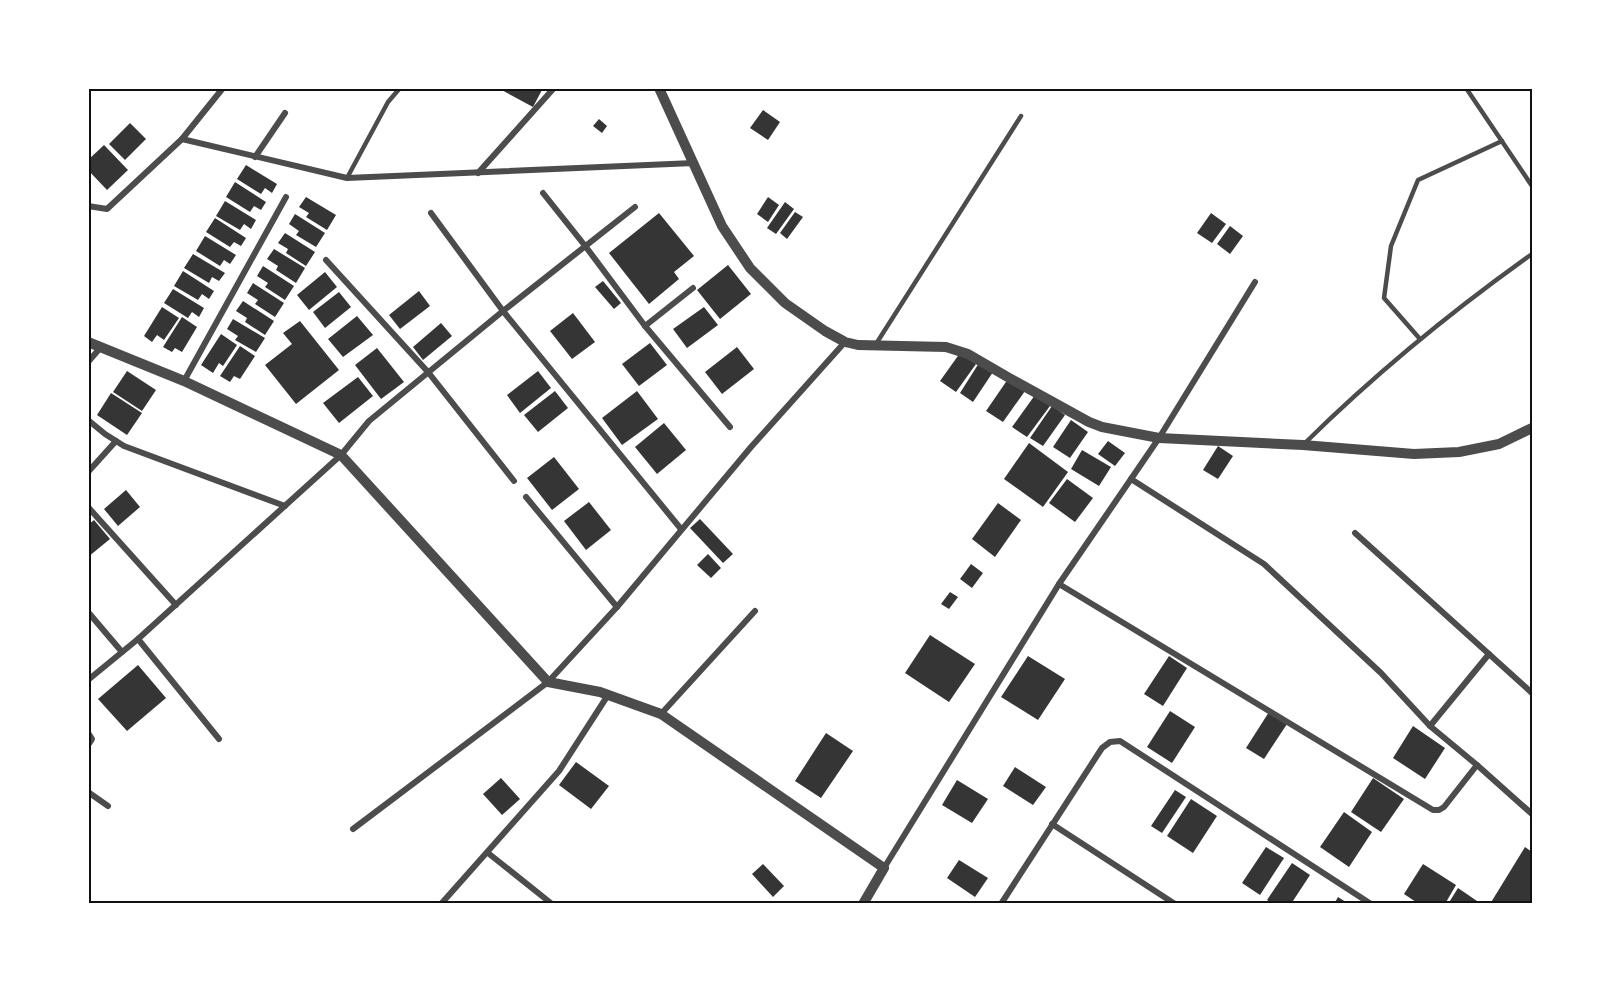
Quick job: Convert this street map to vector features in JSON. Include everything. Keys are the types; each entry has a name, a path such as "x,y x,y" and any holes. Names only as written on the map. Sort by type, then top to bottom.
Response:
{"street":[{"path":"88,206 107,208 182,139 224,88"},
{"path":"478,173 554,88"},
{"path":"659,88 722,226 750,268 785,303 845,342 858,345 946,347 969,354 1029,390 1102,428 1159,438 1303,445 1414,454 1459,452 1499,444 1533,428"},
{"path":"255,157 285,113"},
{"path":"182,139 347,178 694,163"},
{"path":"543,193 586,246 645,326 730,427"},
{"path":"184,381 286,197"},
{"path":"88,680 138,639 341,455 369,421 635,207"},
{"path":"431,213 503,311 681,529"},
{"path":"326,260 428,372 514,481"},
{"path":"863,903 1059,584 1159,438 1255,282"},
{"path":"645,326 693,288"},
{"path":"88,342 184,381 341,455 548,682 608,695 661,714 884,868"},
{"path":"353,829 548,682 617,607 751,447 845,342"},
{"path":"88,362 101,347"},
{"path":"88,420 124,446 285,506"},
{"path":"88,472 116,441"},
{"path":"1131,479 1264,564 1382,673 1430,726 1533,814"},
{"path":"526,497 617,607"},
{"path":"88,507 176,605"},
{"path":"1354,533 1533,693"},
{"path":"1059,584 1433,810 1444,807 1477,765"},
{"path":"661,714 755,611"},
{"path":"88,612 122,652"},
{"path":"138,639 219,739"},
{"path":"1430,726 1489,654"},
{"path":"441,903 560,771 608,695"},
{"path":"88,733 92,739 88,745"},
{"path":"1002,903 1102,748 1110,742 1120,741 1371,903"},
{"path":"88,792 108,806"},
{"path":"1052,824 1175,903"},
{"path":"488,853 552,903"}],"lane":[{"path":"347,178 388,102 400,88"},
{"path":"1466,88 1533,186"},
{"path":"875,345 1021,116"},
{"path":"1420,339 1384,298 1391,246 1418,180 1502,141"},
{"path":"1303,445 1420,339 1533,254"}],"building":[{"path":"498,88 543,88 533,107"},
{"path":"763,110 780,122 768,140 750,128"},
{"path":"599,119 607,126 602,133 593,126"},
{"path":"130,123 146,139 125,160 109,144"},
{"path":"104,145 128,170 107,190 88,170 88,160"},
{"path":"246,165 277,184 272,193 265,188 261,194 237,179"},
{"path":"235,182 266,202 261,210 254,206 250,212 226,197"},
{"path":"306,197 336,215 327,230 306,217 309,213 299,207"},
{"path":"768,197 779,205 768,222 757,214"},
{"path":"225,201 256,220 251,229 244,224 240,230 216,216"},
{"path":"785,202 794,209 776,234 767,228"},
{"path":"795,212 803,217 787,239 780,233"},
{"path":"659,213 694,256 674,272 679,279 649,304 609,253"},
{"path":"1211,213 1226,224 1212,243 1197,233"},
{"path":"295,214 325,233 316,247 296,235 299,231 289,224"},
{"path":"215,218 246,238 241,246 234,242 230,247 206,232"},
{"path":"1230,226 1243,236 1230,254 1217,244"},
{"path":"285,233 315,252 306,266 286,253 288,249 278,243"},
{"path":"205,236 236,255 230,264 224,260 220,266 196,251"},
{"path":"274,249 305,268 296,283 276,270 278,266 267,259"},
{"path":"193,254 225,273 219,281 212,277 209,283 184,268"},
{"path":"728,265 751,294 720,319 697,290"},
{"path":"263,266 294,286 285,300 265,287 268,283 257,276"},
{"path":"183,271 214,291 209,299 202,294 198,300 174,286"},
{"path":"325,272 337,287 309,310 297,295"},
{"path":"603,281 621,303 614,309 595,287"},
{"path":"253,283 284,303 275,317 255,304 258,300 247,293"},
{"path":"173,289 204,308 199,317 192,312 188,318 164,303"},
{"path":"419,291 430,306 400,329 389,315"},
{"path":"339,292 351,307 325,328 313,312"},
{"path":"243,301 274,321 265,335 245,322 247,318 236,311"},
{"path":"162,307 179,318 164,340 157,335 152,342 144,336"},
{"path":"704,307 718,325 687,348 673,329"},
{"path":"573,313 595,342 572,359 550,331"},
{"path":"357,316 373,335 343,357 328,339"},
{"path":"182,317 197,327 182,352 175,348 172,352 163,347"},
{"path":"233,319 265,338 256,352 235,340 238,336 227,329"},
{"path":"300,321 339,370 296,404 265,365 292,344 283,333"},
{"path":"441,323 452,336 423,360 413,347"},
{"path":"221,334 237,345 223,366 219,363 213,373 201,365"},
{"path":"650,343 667,365 639,386 622,364"},
{"path":"240,346 255,356 240,379 234,376 230,382 220,376"},
{"path":"737,347 754,369 722,394 705,372"},
{"path":"377,348 404,382 381,399 355,365"},
{"path":"960,353 976,364 956,392 940,381"},
{"path":"979,363 993,372 973,402 960,393"},
{"path":"127,371 156,390 142,411 113,392"},
{"path":"538,371 551,388 520,413 507,395"},
{"path":"358,377 373,396 339,423 323,403"},
{"path":"1008,379 1025,391 1003,422 986,411"},
{"path":"555,391 568,408 538,432 524,415"},
{"path":"637,391 658,419 622,445 602,418"},
{"path":"111,393 142,413 127,435 97,415"},
{"path":"1035,395 1050,406 1027,437 1012,427"},
{"path":"1052,406 1065,415 1043,446 1030,438"},
{"path":"1071,420 1088,432 1070,458 1053,447"},
{"path":"664,423 686,450 657,474 635,447"},
{"path":"1108,441 1125,453 1115,466 1098,454"},
{"path":"1029,443 1068,472 1043,507 1004,479"},
{"path":"1218,446 1233,456 1218,479 1203,470"},
{"path":"1082,450 1111,467 1099,486 1071,469"},
{"path":"554,457 579,489 552,510 527,478"},
{"path":"1067,479 1093,498 1075,522 1049,503"},
{"path":"126,490 140,507 118,526 104,509"},
{"path":"589,502 611,530 586,550 564,521"},
{"path":"998,503 1021,520 995,557 972,539"},
{"path":"700,519 733,554 723,563 690,528"},
{"path":"94,520 110,539 88,557 88,525"},
{"path":"708,554 721,568 711,578 697,565"},
{"path":"971,564 983,573 972,588 960,579"},
{"path":"950,592 958,597 949,609 941,604"},
{"path":"930,635 975,664 949,702 905,673"},
{"path":"1028,656 1065,679 1038,720 1001,697"},
{"path":"1169,656 1187,668 1163,706 1144,694"},
{"path":"138,665 166,698 127,731 98,699"},
{"path":"1170,711 1195,727 1172,763 1147,747"},
{"path":"1269,712 1287,724 1264,759 1246,748"},
{"path":"1413,726 1445,748 1425,779 1393,758"},
{"path":"826,733 853,751 821,798 795,781"},
{"path":"576,762 609,786 591,809 559,785"},
{"path":"1015,767 1046,787 1033,805 1003,786"},
{"path":"501,778 520,799 502,815 483,794"},
{"path":"1373,778 1404,799 1381,832 1351,812"},
{"path":"957,780 988,799 972,823 942,805"},
{"path":"1175,790 1186,797 1162,833 1151,826"},
{"path":"1191,799 1217,816 1193,853 1167,836"},
{"path":"1344,812 1372,832 1349,867 1320,847"},
{"path":"1266,847 1284,858 1260,895 1242,883"},
{"path":"1525,847 1532,852 1532,904 1490,904"},
{"path":"959,860 988,878 975,897 947,878"},
{"path":"1292,863 1310,875 1291,904 1272,904 1267,900"},
{"path":"763,864 784,886 773,897 752,874"},
{"path":"1423,864 1456,885 1445,904 1419,904 1404,894"},
{"path":"1458,888 1477,901 1476,904 1448,904"},
{"path":"1338,897 1349,904 1334,904"}]}
